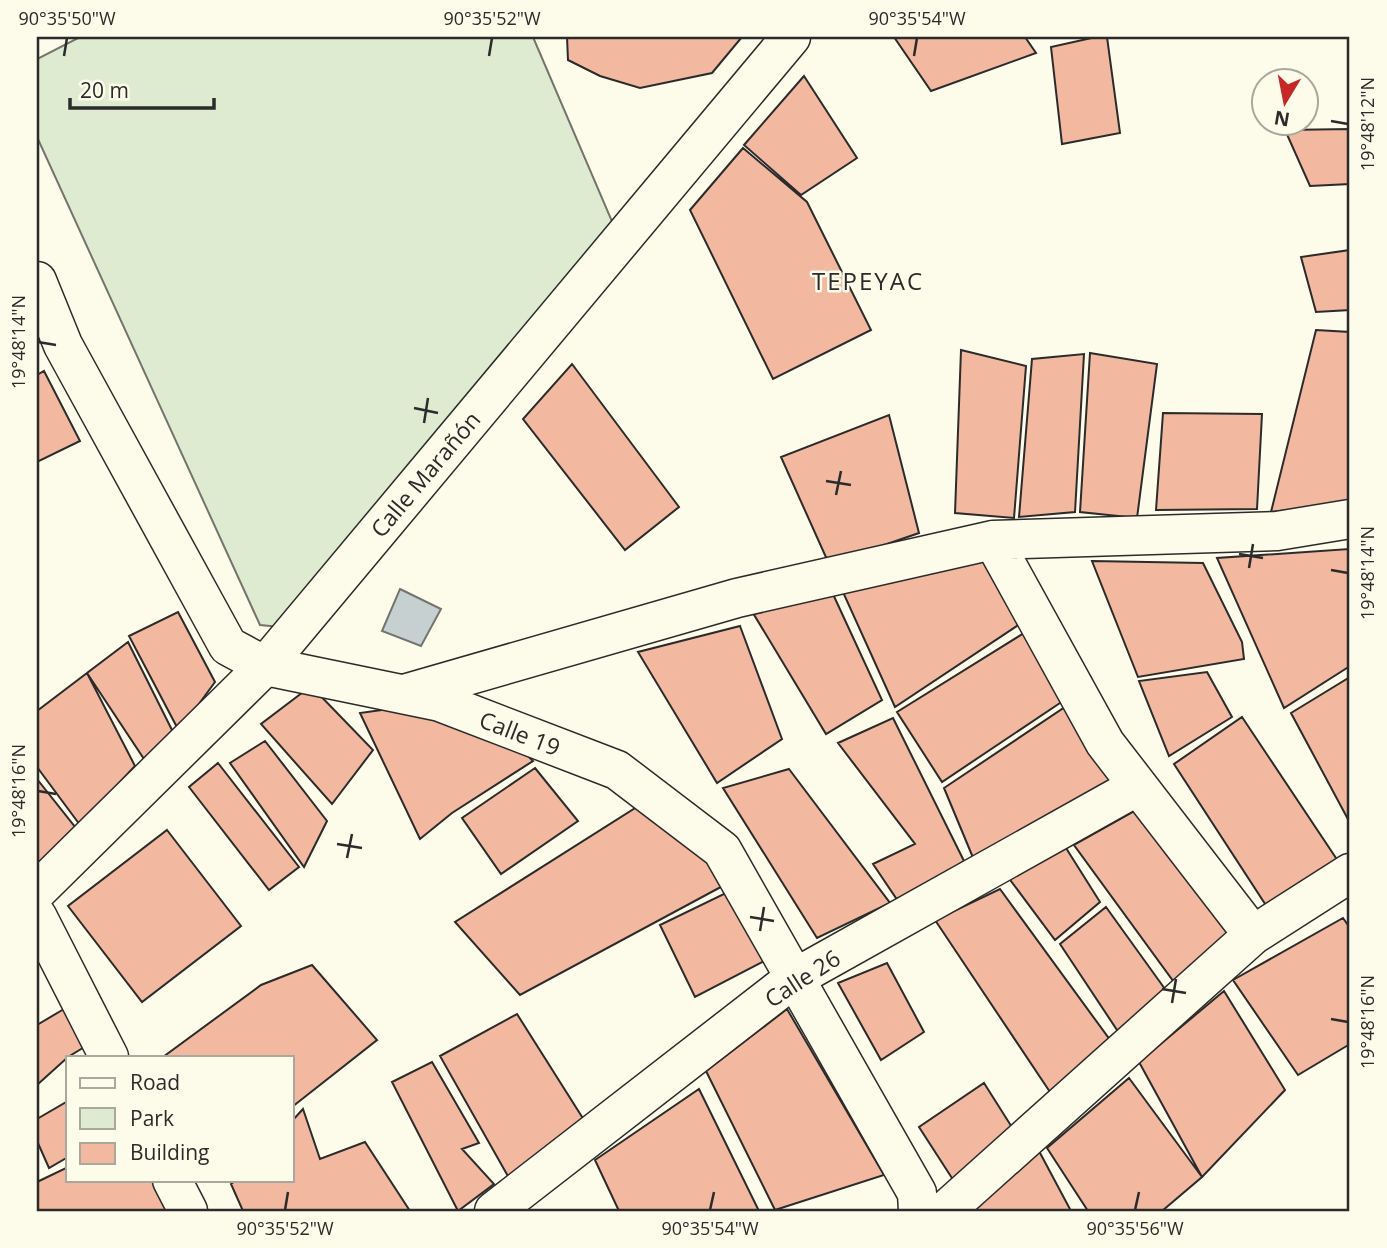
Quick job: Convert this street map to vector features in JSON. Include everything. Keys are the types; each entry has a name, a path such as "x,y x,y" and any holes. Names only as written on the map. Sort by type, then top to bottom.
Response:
{"street":[{"name":"Calle Marañón","path":"37,891 265,666 790,37"},
{"name":"Calle 19","path":"37,281 63,345 228,646 265,666 440,702 617,770 722,850 917,1193 918,1211"},
{"name":"Calle 19","path":"37,315 63,345"},
{"path":"399,695 737,598 993,540 1277,531 1350,519"},
{"path":"993,540 1105,743 1253,935"},
{"name":"Calle 26","path":"494,1211 793,979 1138,786"},
{"path":"945,1211 1253,935 1350,873"},
{"path":"37,915 108,1056"},
{"path":"173,1182 188,1211"}],"green space":[{"path":"80,37 533,37 614,226 281,627 260,625 37,137 37,59"}],"shaded area":[{"path":"400,589 441,609 421,646 382,631"}],"building":[{"path":"567,37 742,37 712,73 640,88 600,76 568,60"},
{"path":"894,37 1025,37 1036,53 931,91"},
{"path":"1107,37 1120,133 1062,144 1051,47"},
{"path":"804,76 857,158 801,195 744,145"},
{"path":"1320,129 1350,129 1350,184 1310,186 1288,136 1320,136"},
{"path":"743,148 807,202 871,330 773,379 690,210"},
{"path":"1350,250 1350,310 1316,312 1301,257"},
{"path":"1316,330 1350,332 1350,503 1271,512"},
{"path":"961,350 1026,366 1014,518 955,513"},
{"path":"1090,353 1157,364 1137,518 1080,512"},
{"path":"1084,354 1075,512 1019,517 1032,359"},
{"path":"572,364 679,507 625,550 523,419"},
{"path":"44,371 80,441 37,462 37,375"},
{"path":"1163,413 1262,414 1257,509 1156,510"},
{"path":"889,415 919,533 829,564 781,457"},
{"path":"1349,549 1350,666 1284,708 1217,558"},
{"path":"986,554 1023,622 895,707 842,590"},
{"path":"1092,561 1203,563 1242,642 1244,659 1138,677"},
{"path":"832,592 882,700 826,734 753,613"},
{"path":"178,612 215,682 179,731 129,636"},
{"path":"740,626 782,739 717,783 638,652"},
{"path":"1032,628 1066,699 942,782 897,712"},
{"path":"128,642 174,734 144,759 87,673"},
{"path":"1207,672 1232,717 1169,756 1139,681"},
{"path":"87,673 135,766 80,825 37,767 37,711"},
{"path":"1350,677 1350,823 1291,713"},
{"path":"311,686 373,750 332,804 261,724"},
{"path":"1074,701 1119,780 974,860 944,788"},
{"path":"396,708 481,734 524,752 533,761 452,813 420,839 360,713"},
{"path":"1242,717 1340,864 1271,913 1174,764"},
{"path":"893,718 964,861 900,904 873,864 915,844 838,743"},
{"path":"265,741 327,821 304,867 230,763"},
{"path":"218,763 299,867 269,890 189,787"},
{"path":"535,768 578,821 501,874 462,818"},
{"path":"789,769 890,903 817,938 723,788"},
{"path":"37,779 79,832 37,872"},
{"path":"640,805 732,881 520,995 455,922"},
{"path":"1140,808 1240,936 1179,989 1074,845"},
{"path":"167,830 241,926 142,1002 68,906"},
{"path":"1066,848 1100,902 1055,940 1008,877"},
{"path":"1000,889 1113,1044 1056,1101 935,920"},
{"path":"732,890 766,960 695,997 660,925"},
{"path":"1106,907 1170,996 1121,1036 1060,944"},
{"path":"1343,918 1350,928 1350,1044 1298,1075 1233,980"},
{"path":"887,963 924,1032 881,1060 838,983"},
{"path":"312,965 377,1040 294,1105 294,1056 164,1056 261,985"},
{"path":"1224,991 1285,1090 1202,1177 1139,1062"},
{"path":"69,1006 91,1043 66,1056 37,1085 37,1025"},
{"path":"787,1009 884,1175 775,1210 706,1071"},
{"path":"517,1014 584,1120 509,1178 440,1056"},
{"path":"432,1062 479,1143 462,1149 494,1184 458,1211 392,1082"},
{"path":"1129,1078 1202,1177 1162,1211 1088,1211 1047,1148"},
{"path":"984,1083 1015,1132 959,1189 919,1127"},
{"path":"699,1089 759,1211 619,1211 595,1160"},
{"path":"66,1102 66,1158 49,1168 37,1141 37,1119"},
{"path":"303,1109 320,1159 365,1142 410,1211 243,1211 231,1184 234,1182 294,1182 294,1119"},
{"path":"1039,1151 1071,1211 965,1211"},
{"path":"66,1168 66,1182 157,1182 169,1207 162,1211 37,1211 37,1182"}],"district":[{"name":"TEPEYAC","path":"868,280"}]}
